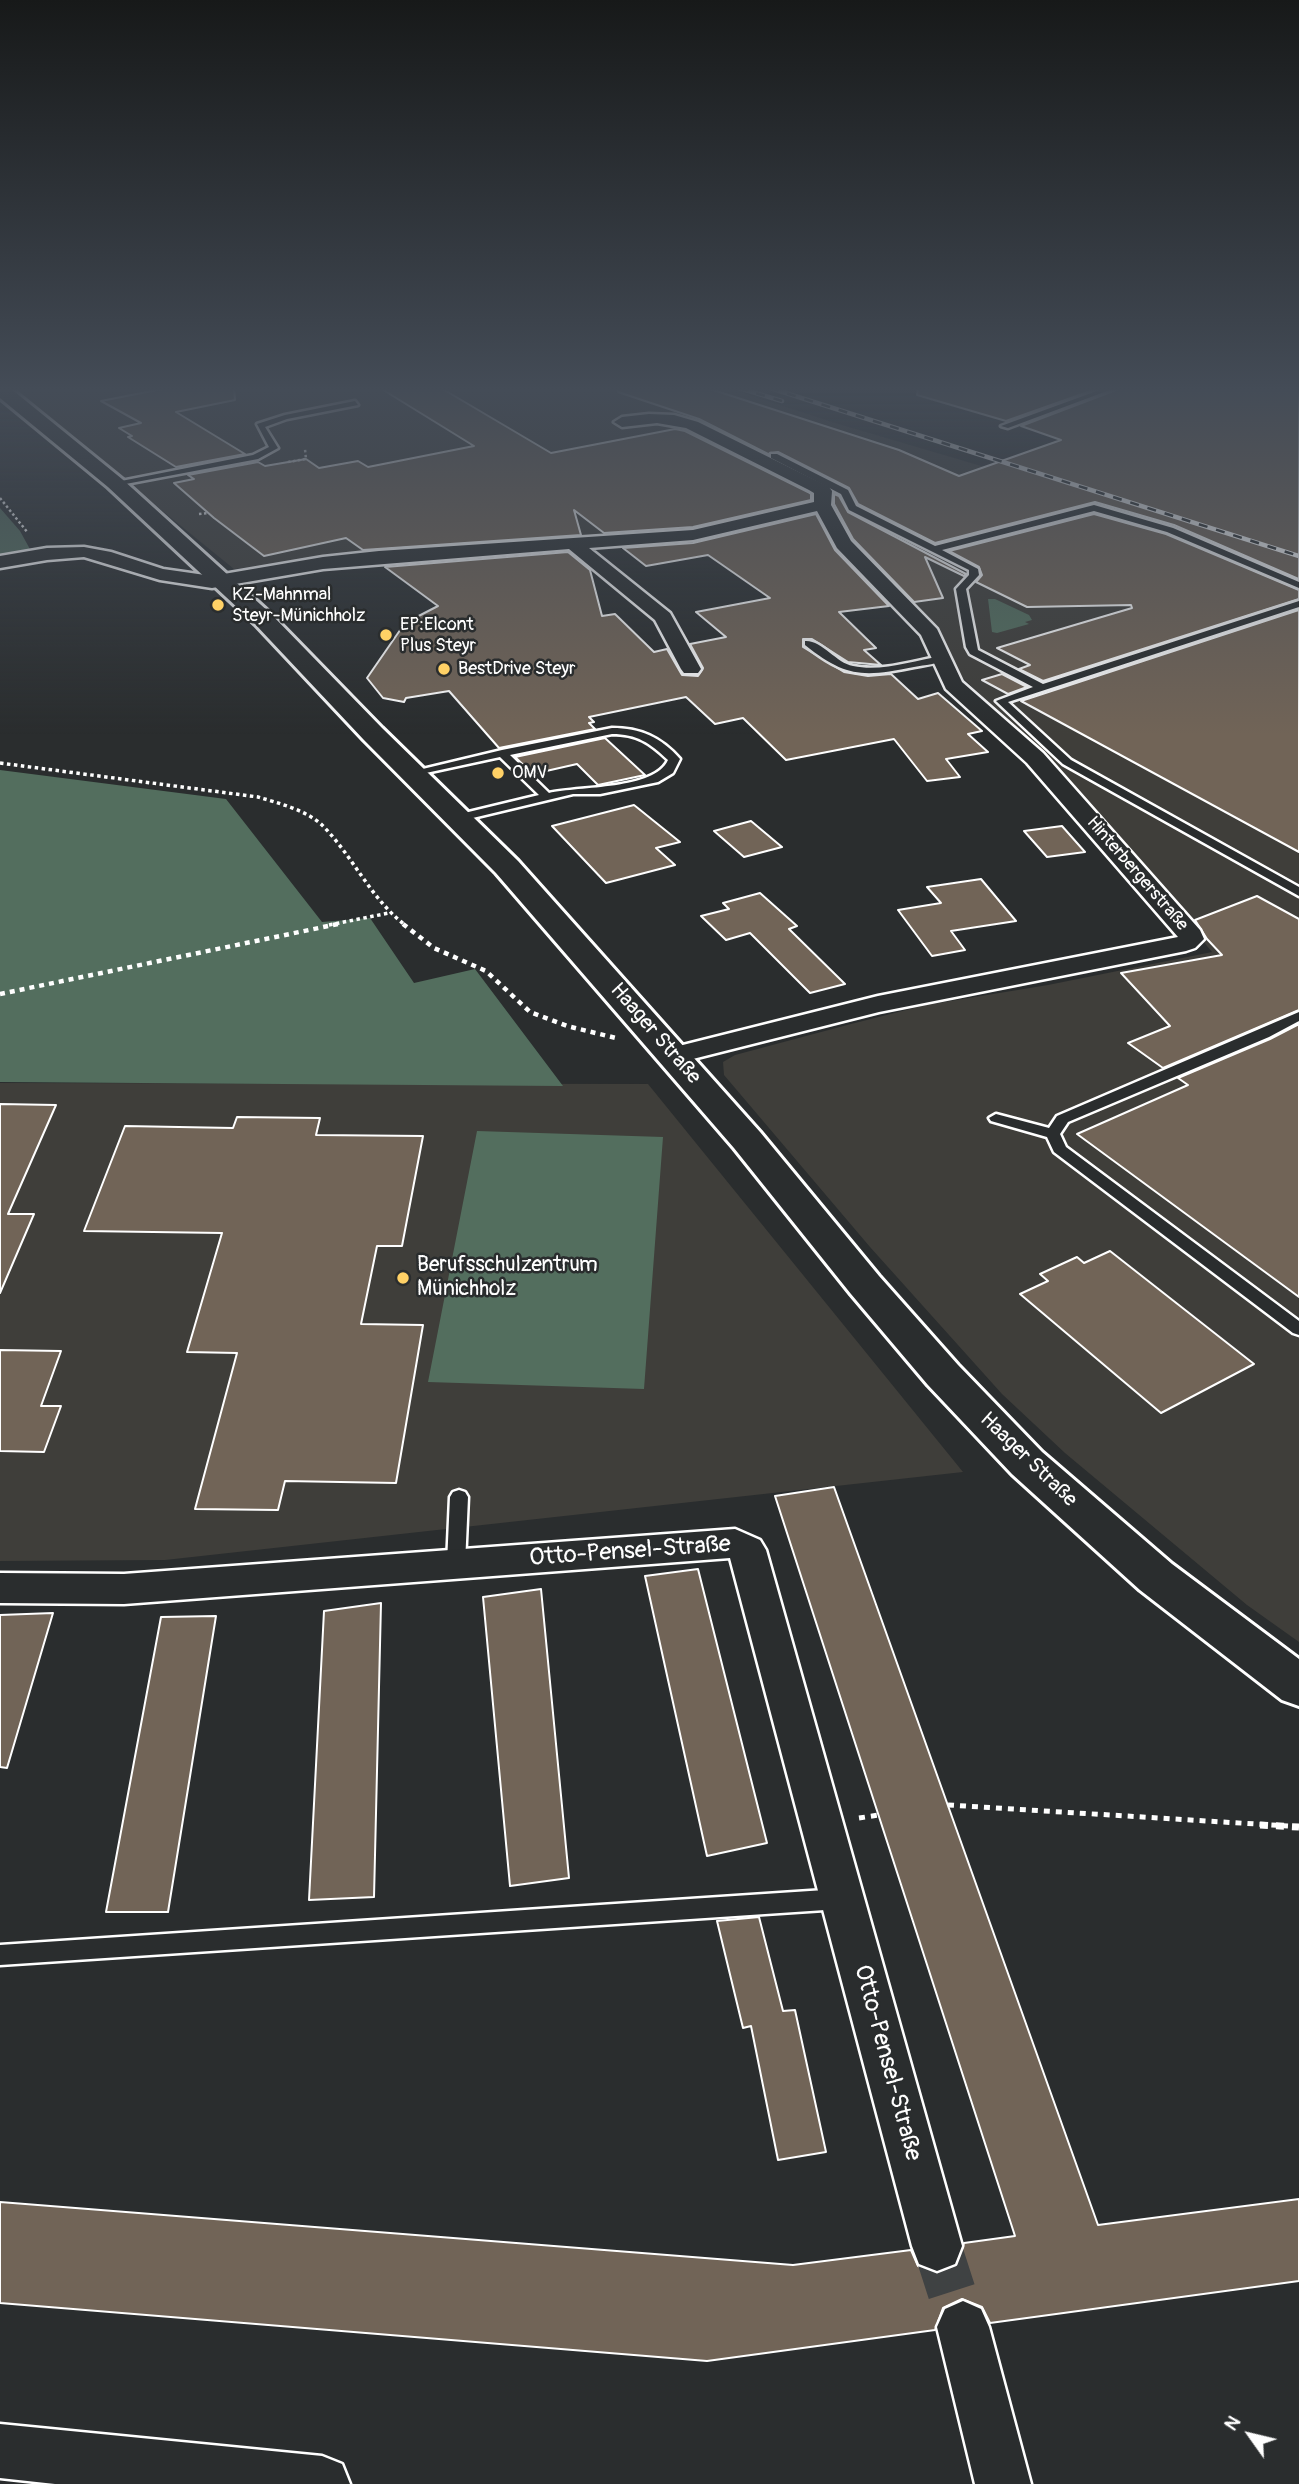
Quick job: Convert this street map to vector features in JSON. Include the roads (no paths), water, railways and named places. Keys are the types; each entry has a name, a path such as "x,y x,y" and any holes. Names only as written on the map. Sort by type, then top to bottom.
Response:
{"main road":[{"name":"Haager Straße","path":"138,504 263,620 507,867 747,1140 873,1295 943,1375 1027,1463 1156,1577 1299,1686"}],"street":[{"path":"0,562 84,552 105,555 183,579 222,581 323,563 379,557 693,535 822,505"},
{"name":"Hinterbergerstraße","path":"667,1049 1191,939 1191,935 1035,758 953,685 930,633 843,544 822,505"},
{"path":"575,544 663,617 691,669"},
{"name":"Otto-Pensel-Straße","path":"0,1588 124,1588 735,1543 742,1545 747,1550 937,2246"},
{"path":"963,2327 1003,2484"},
{"path":"0,2451 322,2484"}],"lane":[{"path":"850,504 852,508 974,571 961,589 974,652 1039,686"},
{"path":"935,549 1094,508 1170,530 1299,585"},
{"path":"1299,604 1039,686 1001,702 1057,754 1085,773 1299,892"},
{"path":"809,643 841,666 852,670 864,671 941,659"},
{"path":"412,773 598,732 619,731 651,736 674,759 669,771 654,780 607,790 573,790 456,818"},
{"path":"502,753 546,796"},
{"path":"1053,1134 1062,1119 1264,1034 1299,1016"},
{"path":"996,1118 1053,1134"},
{"path":"1053,1134 1059,1149 1299,1329"},
{"path":"456,1564 459,1497"},
{"path":"0,1955 843,1899"}],"tunnel":[{"path":"937,2246 963,2327"}],"railway":[{"path":"1135,504 1299,556"}],"place":[{"name":"KZ-Mahnmal Steyr-Münichholz","path":"218,605"},
{"name":"EP:Elcont Plus Steyr","path":"386,635"},
{"name":"BestDrive Steyr","path":"444,669"},
{"name":"OMV","path":"498,773"},
{"name":"Berufsschulzentrum Münichholz","path":"403,1278"}]}
